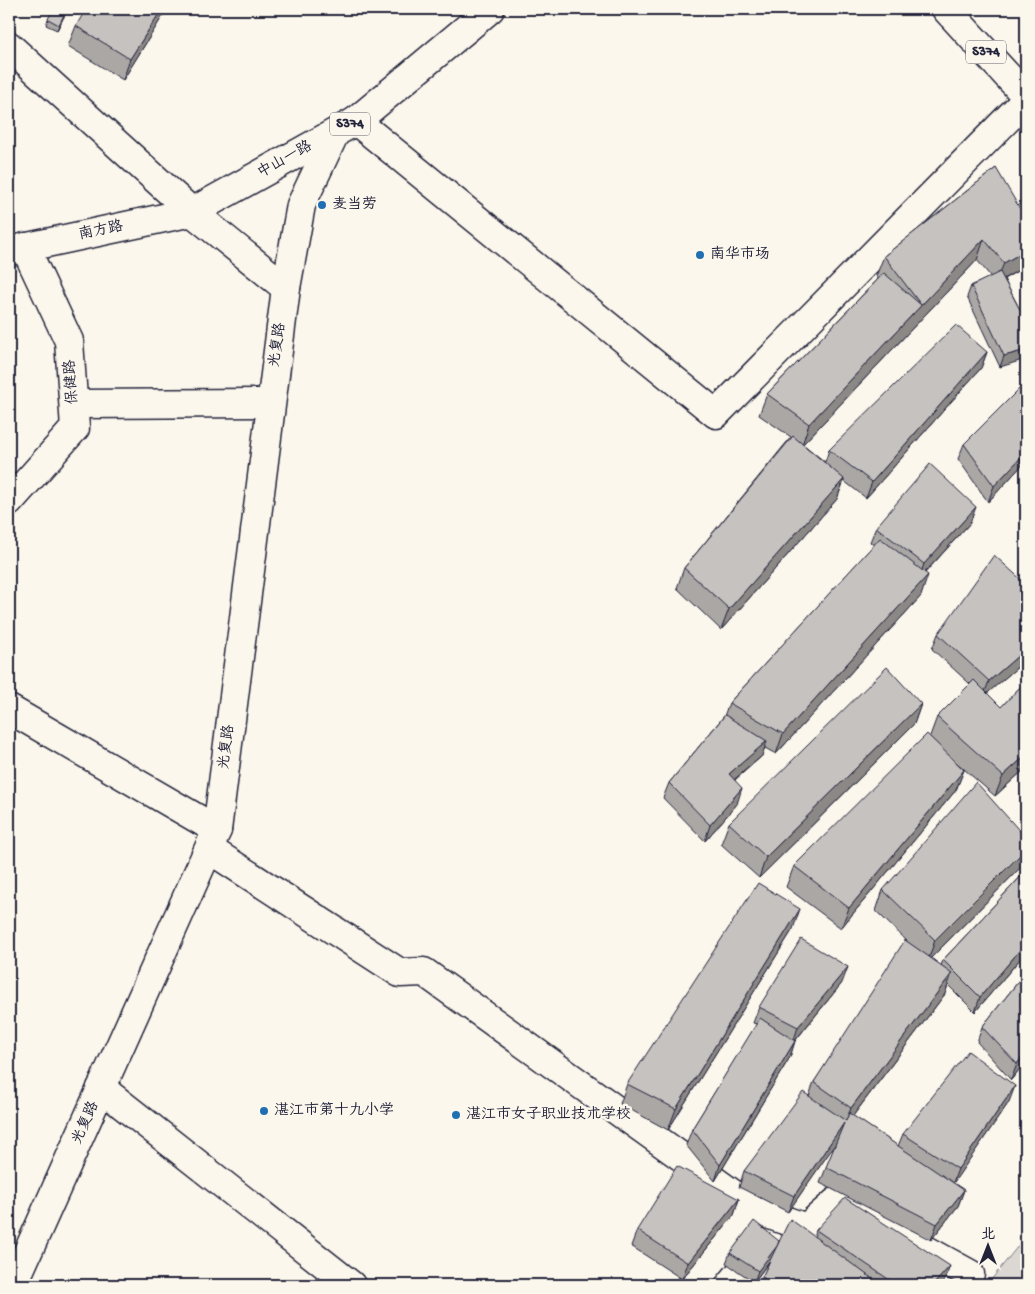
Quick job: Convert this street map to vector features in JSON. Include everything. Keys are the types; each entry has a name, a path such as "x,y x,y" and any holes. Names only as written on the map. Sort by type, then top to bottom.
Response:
{"street":[{"name":"中山一路","path":"192,212 345,127 490,9"},
{"name":"S374","path":"946,9 1026,98"},
{"path":"9,46 192,212 286,288"},
{"path":"345,127 716,414 1026,98"},
{"name":"光复路","path":"14,1285 213,839 270,403 286,288 301,205 345,127"},
{"name":"南方路","path":"17,249 192,212"},
{"name":"保健路","path":"9,502 75,428 69,341 17,249"},
{"path":"74,404 270,403"},
{"path":"9,710 213,839 400,973 424,972 754,1209 806,1228 837,1201 970,1274"},
{"path":"102,1088 351,1285"},
{"path":"692,1285 754,1209"}],"shaded area":[{"path":"1026,1236 1026,1285 987,1285"}],"building":[{"path":"53,9 67,9 59,25 48,19"},
{"path":"86,9 162,9 130,59 76,26"},
{"path":"996,168 1026,219 1026,250 1004,263 984,239 809,424 767,394 884,273 921,305 884,256"},
{"path":"1000,272 1026,321 1026,350 1004,356 971,286"},
{"path":"956,325 987,352 872,482 829,450"},
{"path":"1026,382 1026,452 994,486 964,444"},
{"path":"793,436 844,479 729,609 684,568"},
{"path":"930,464 976,507 924,564 876,527"},
{"path":"880,538 928,575 783,734 729,703"},
{"path":"994,555 1026,584 1026,649 989,681 938,634"},
{"path":"887,667 921,704 766,857 729,823"},
{"path":"974,680 1001,707 1026,681 1026,755 1003,776 937,717"},
{"path":"725,715 767,741 729,774 742,788 710,825 669,783"},
{"path":"927,734 964,770 849,908 794,866"},
{"path":"976,782 1026,838 1026,849 935,940 883,890"},
{"path":"1026,871 1026,943 980,997 943,960"},
{"path":"758,883 800,909 676,1109 627,1084"},
{"path":"801,939 848,967 798,1027 759,1007"},
{"path":"905,940 952,973 851,1108 814,1082"},
{"path":"1026,972 1026,1052 1017,1064 982,1027"},
{"path":"760,1018 795,1041 720,1165 692,1129"},
{"path":"968,1051 1015,1086 958,1169 903,1134"},
{"path":"803,1092 846,1121 849,1113 964,1190 937,1224 826,1167 844,1123 794,1196 744,1171"},
{"path":"677,1166 739,1199 688,1263 637,1230"},
{"path":"845,1198 950,1266 933,1285 897,1285 816,1230"},
{"path":"790,1219 881,1285 775,1285 762,1277"},
{"path":"754,1221 779,1241 758,1271 730,1253"}],"place":[{"name":"麦当劳","path":"322,205"},
{"name":"南华市场","path":"700,255"},
{"name":"湛江市第十九小学","path":"264,1111"},
{"name":"湛江市女子职业技术学校","path":"456,1115"}]}
